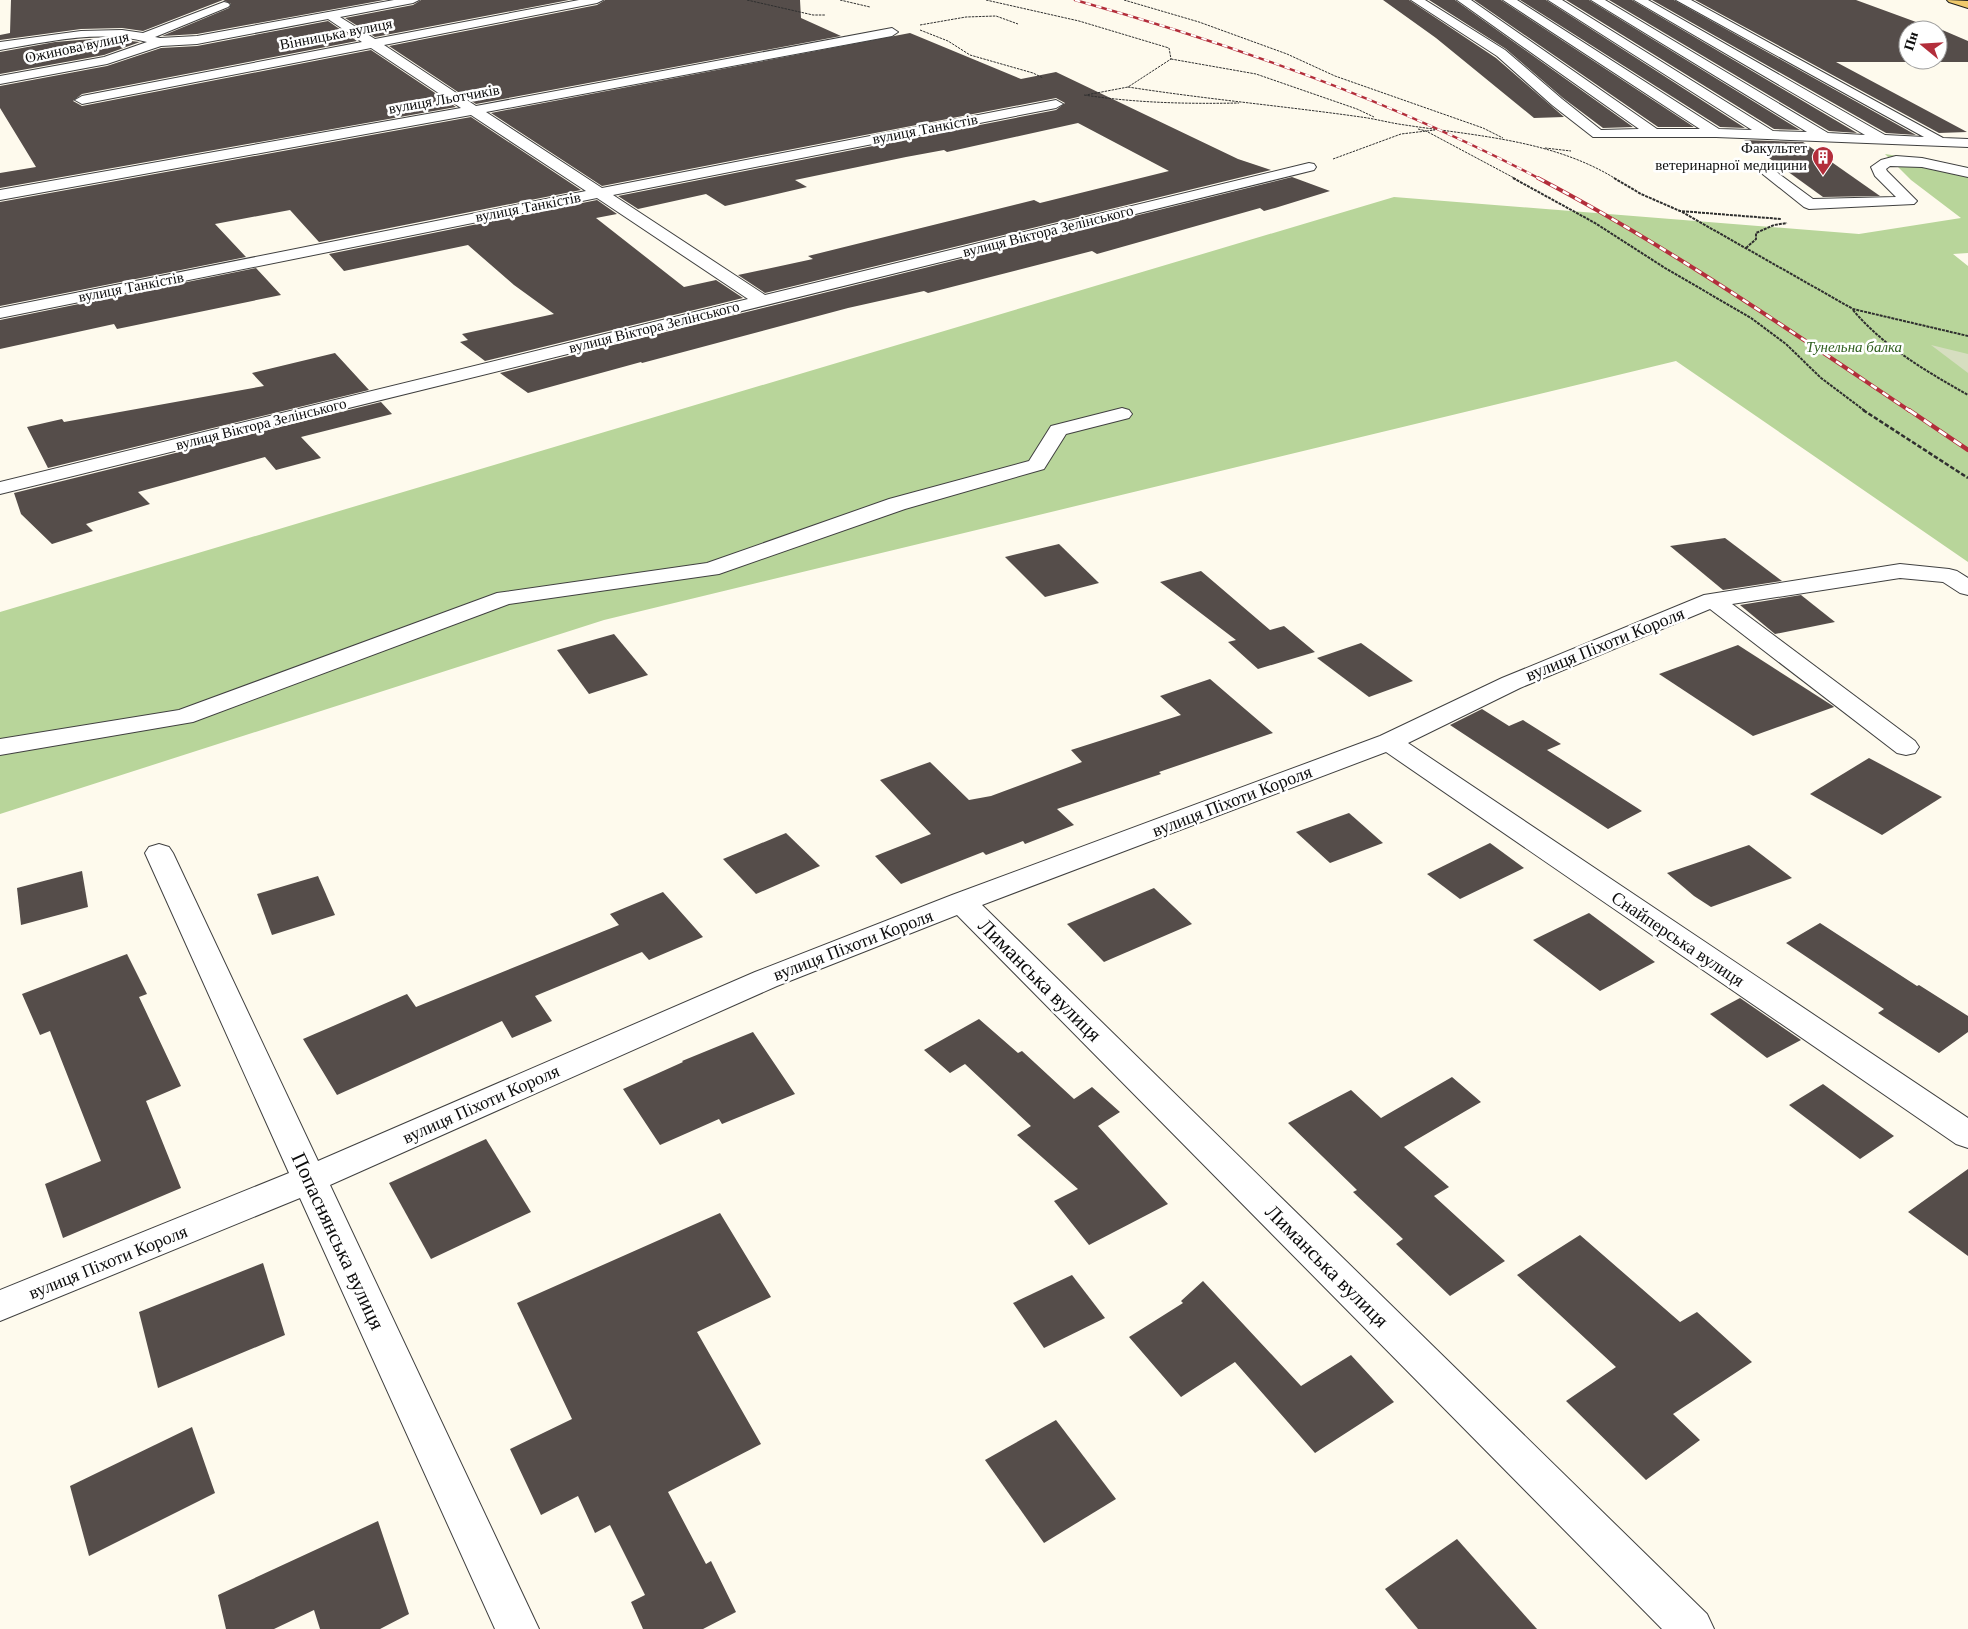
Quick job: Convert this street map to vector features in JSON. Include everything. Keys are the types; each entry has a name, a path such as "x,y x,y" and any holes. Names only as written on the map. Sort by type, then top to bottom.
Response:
{"main road":[{"path":"1953,0 1968,5"}],"street":[{"name":"Ожинова вулиця","path":"0,80 107,60 160,42 197,40 296,20 331,16 413,0"},
{"name":"Вінницька вулиця","path":"82,100 597,0"},
{"path":"1417,0 1501,53 1557,102 1598,134 1716,133 1968,143"},
{"path":"1462,0 1653,133"},
{"path":"1509,0 1716,133"},
{"path":"1554,0 1769,135"},
{"path":"1597,0 1824,137"},
{"path":"1640,0 1882,139"},
{"path":"1682,0 1942,141"},
{"path":"144,36 224,5"},
{"path":"331,16 761,300"},
{"name":"вулиця Льотчиків","path":"0,195 474,110 892,32"},
{"name":"Ожинова вулиця","path":"0,46 64,37 122,34 144,36 160,42"},
{"name":"вулиця Танкістів","path":"0,314 600,193 1056,104"},
{"path":"1762,168 1809,204 1909,200 1880,173 1878,167 1882,163 1896,161 1916,162 1968,173"},
{"name":"вулиця Віктора Зелінського","path":"0,488 1309,167"},
{"path":"0,747 184,717 504,598 711,569 897,504 1037,465 1058,430 1122,414"},
{"name":"вулиця Піхоти Короля","path":"0,1306 310,1180 766,979 962,902 1389,742 1511,683 1712,600 1900,571 1959,582"},
{"path":"1712,600 1906,747"},
{"name":"Снайперська вулиця","path":"1389,742 1968,1135"},
{"name":"Попаснянська вулиця","path":"159,853 517,1629"},
{"name":"Лиманська вулиця","path":"962,902 1692,1629"}],"path":[{"path":"986,0 1036,10 1135,36 1169,48 1171,59"},
{"path":"1124,0 1199,22 1278,50 1335,76 1385,92 1418,107 1483,128 1508,141"},
{"path":"892,32 966,17 996,16 1018,24"},
{"path":"1128,86 1171,59 1256,74 1357,109 1380,120"},
{"path":"1246,102 1230,104 1168,104 1152,101 1129,102 1083,95 1128,86 1363,117 1426,131 1595,223 1665,268 1722,299 1786,344 1821,378 1868,414 1968,478"},
{"path":"1405,126 1441,129 1539,147 1592,164 1641,194 1680,211 1853,309 1968,336"},
{"path":"1309,167 1401,134 1441,129"},
{"path":"1680,211 1748,218 1817,221 1809,204"},
{"path":"1746,248 1756,239 1756,233 1774,225 1803,220"},
{"path":"1853,309 1866,327 1931,375 1968,395"}],"green space":[{"name":"Тунельна балка","path":"1885,154 1968,167 1968,253 1953,254 1968,266 1968,562 1676,361 604,620 0,814 0,612 1394,197 1859,234 1961,218 1911,180"},
{"path":"1931,345 1968,354 1968,373"}],"building":[{"path":"11,0 223,0 143,31 122,28 81,29 0,40 0,35 10,33"},
{"path":"223,0 384,0 197,34 162,36 229,8 231,4"},
{"path":"421,0 569,0 375,37 345,18 413,5"},
{"path":"605,0 800,0 801,18 841,36 476,104 389,46 597,5"},
{"path":"1383,0 1409,0 1496,58 1564,117 1534,118 1436,38"},
{"path":"1429,0 1455,0 1633,127 1603,128 1563,98 1506,49"},
{"path":"1474,0 1501,0 1694,127 1658,127"},
{"path":"1520,0 1546,0 1745,128 1720,127"},
{"path":"1566,0 1589,0 1800,130 1774,129"},
{"path":"1609,0 1632,0 1857,133 1829,131"},
{"path":"1652,0 1674,0 1916,135 1886,133"},
{"path":"1695,0 1856,0 1911,20 1898,20 1898,62 1836,62 1967,132 1939,133"},
{"path":"328,21 357,41 82,94 73,101 82,106 371,50 456,107 0,188 0,173 36,167 0,108 0,86 107,66 161,48 197,46"},
{"path":"1948,32 1968,41 1968,62 1948,62"},
{"path":"910,33 1021,79 1056,72 1238,159 1271,170 765,293 738,275 813,259 808,256 1034,200 1040,203 1169,171 1078,123 947,152 944,150 906,157 795,180 807,187 725,206 706,194 638,209 618,196 1056,110 1065,103 1056,98 602,186 491,113"},
{"path":"92,39 140,42 104,55 0,74 0,52 55,42"},
{"path":"471,117 581,190 319,242 290,210 215,224 246,257 0,306 0,202"},
{"name":"Факультет ветеринарної медицини","path":"1744,140 1803,142 1880,196 1823,197"},
{"path":"1292,177 1330,191 1264,211 1260,208 1097,254 1092,251 928,293 924,291 848,308 528,393 500,373"},
{"path":"597,200 617,214 596,218 684,287 716,280 743,298 485,361 460,342 468,340 462,334 554,314 514,285 468,245 344,271 329,254"},
{"path":"256,268 281,295 117,329 114,324 0,349 0,320"},
{"path":"335,353 369,390 48,468 27,427 62,419 64,422 264,386 252,373"},
{"path":"381,402 392,414 301,437 321,458 276,470 265,457 138,492 150,504 86,524 93,531 52,544 21,514 14,493"},
{"path":"1725,538 1782,581 1723,590 1670,546"},
{"path":"1059,544 1099,583 1045,597 1005,557"},
{"path":"1201,571 1270,630 1284,626 1315,652 1258,669 1228,642 1236,640 1160,582"},
{"path":"1801,595 1835,622 1775,634 1740,605"},
{"path":"614,634 648,675 589,694 557,650"},
{"path":"1361,643 1413,681 1369,697 1317,658"},
{"path":"1738,645 1834,707 1753,736 1659,674"},
{"path":"1210,679 1273,733 1159,772 1161,774 1057,809 1074,825 1025,844 1023,841 986,855 983,852 901,884 875,856 931,834 880,780 930,762 969,800 991,796 1082,762 1071,750 1181,715 1160,696"},
{"path":"1482,709 1509,726 1523,720 1561,744 1547,750 1642,811 1608,829 1450,725"},
{"path":"1869,758 1942,797 1882,835 1810,794"},
{"path":"1349,813 1383,843 1330,863 1296,832"},
{"path":"786,833 820,866 756,894 723,859"},
{"path":"1490,843 1524,868 1460,899 1427,874"},
{"path":"1749,845 1792,878 1711,907 1694,896 1667,873"},
{"path":"82,871 88,907 21,925 17,888"},
{"path":"318,876 335,915 272,935 257,894"},
{"path":"1154,888 1192,924 1104,962 1067,924"},
{"path":"663,892 703,937 649,960 642,952 535,996 552,1021 512,1038 502,1021 337,1095 303,1039 407,994 416,1007 619,925 610,914"},
{"path":"1589,913 1655,962 1600,991 1533,940"},
{"path":"1820,923 1917,986 1919,985 1968,1016 1968,1032 1939,1053 1878,1013 1884,1009 1786,943"},
{"path":"127,954 147,994 139,997 181,1086 146,1101 181,1188 63,1238 45,1184 101,1161 50,1031 40,1035 22,994"},
{"path":"1740,998 1801,1040 1767,1058 1710,1014"},
{"path":"979,1019 1018,1053 1022,1051 1074,1099 1092,1087 1120,1112 1098,1126 1168,1204 1089,1245 1054,1201 1078,1189 1017,1135 1031,1126 965,1064 950,1073 924,1050"},
{"path":"753,1032 795,1094 722,1124 719,1119 660,1145 623,1089 682,1061"},
{"path":"1452,1077 1481,1102 1404,1147 1449,1187 1434,1196 1505,1261 1450,1296 1396,1244 1403,1239 1353,1192 1357,1190 1288,1123 1351,1090 1381,1118"},
{"path":"1823,1084 1894,1136 1860,1159 1789,1105"},
{"path":"486,1139 531,1212 431,1259 389,1183"},
{"path":"1968,1169 1968,1256 1908,1212"},
{"path":"720,1213 771,1297 697,1332 761,1444 668,1492 706,1564 711,1561 736,1612 703,1629 643,1629 631,1602 645,1595 610,1525 595,1533 578,1496 541,1515 510,1449 572,1419 517,1303"},
{"path":"1580,1235 1680,1322 1697,1312 1752,1362 1673,1414 1700,1440 1646,1480 1566,1401 1616,1367 1517,1275"},
{"path":"263,1263 285,1335 158,1388 139,1312"},
{"path":"1072,1275 1105,1318 1044,1348 1013,1303"},
{"path":"1203,1281 1301,1386 1351,1355 1394,1402 1315,1453 1235,1362 1181,1397 1129,1337 1183,1303 1181,1301"},
{"path":"1056,1420 1116,1499 1044,1543 985,1460"},
{"path":"192,1427 215,1493 89,1556 70,1486"},
{"path":"378,1521 409,1614 380,1629 320,1629 314,1610 274,1629 226,1629 218,1595"},
{"path":"1457,1539 1537,1629 1418,1629 1385,1589"}],"railway":[{"path":"1075,0 1195,36 1312,77 1428,124 1538,178"},
{"path":"1538,178 1681,260 1910,411"},
{"path":"1909,410 1968,450"}],"place":[{"name":"Факультет ветеринарної медицини","path":"1823,176"}]}
